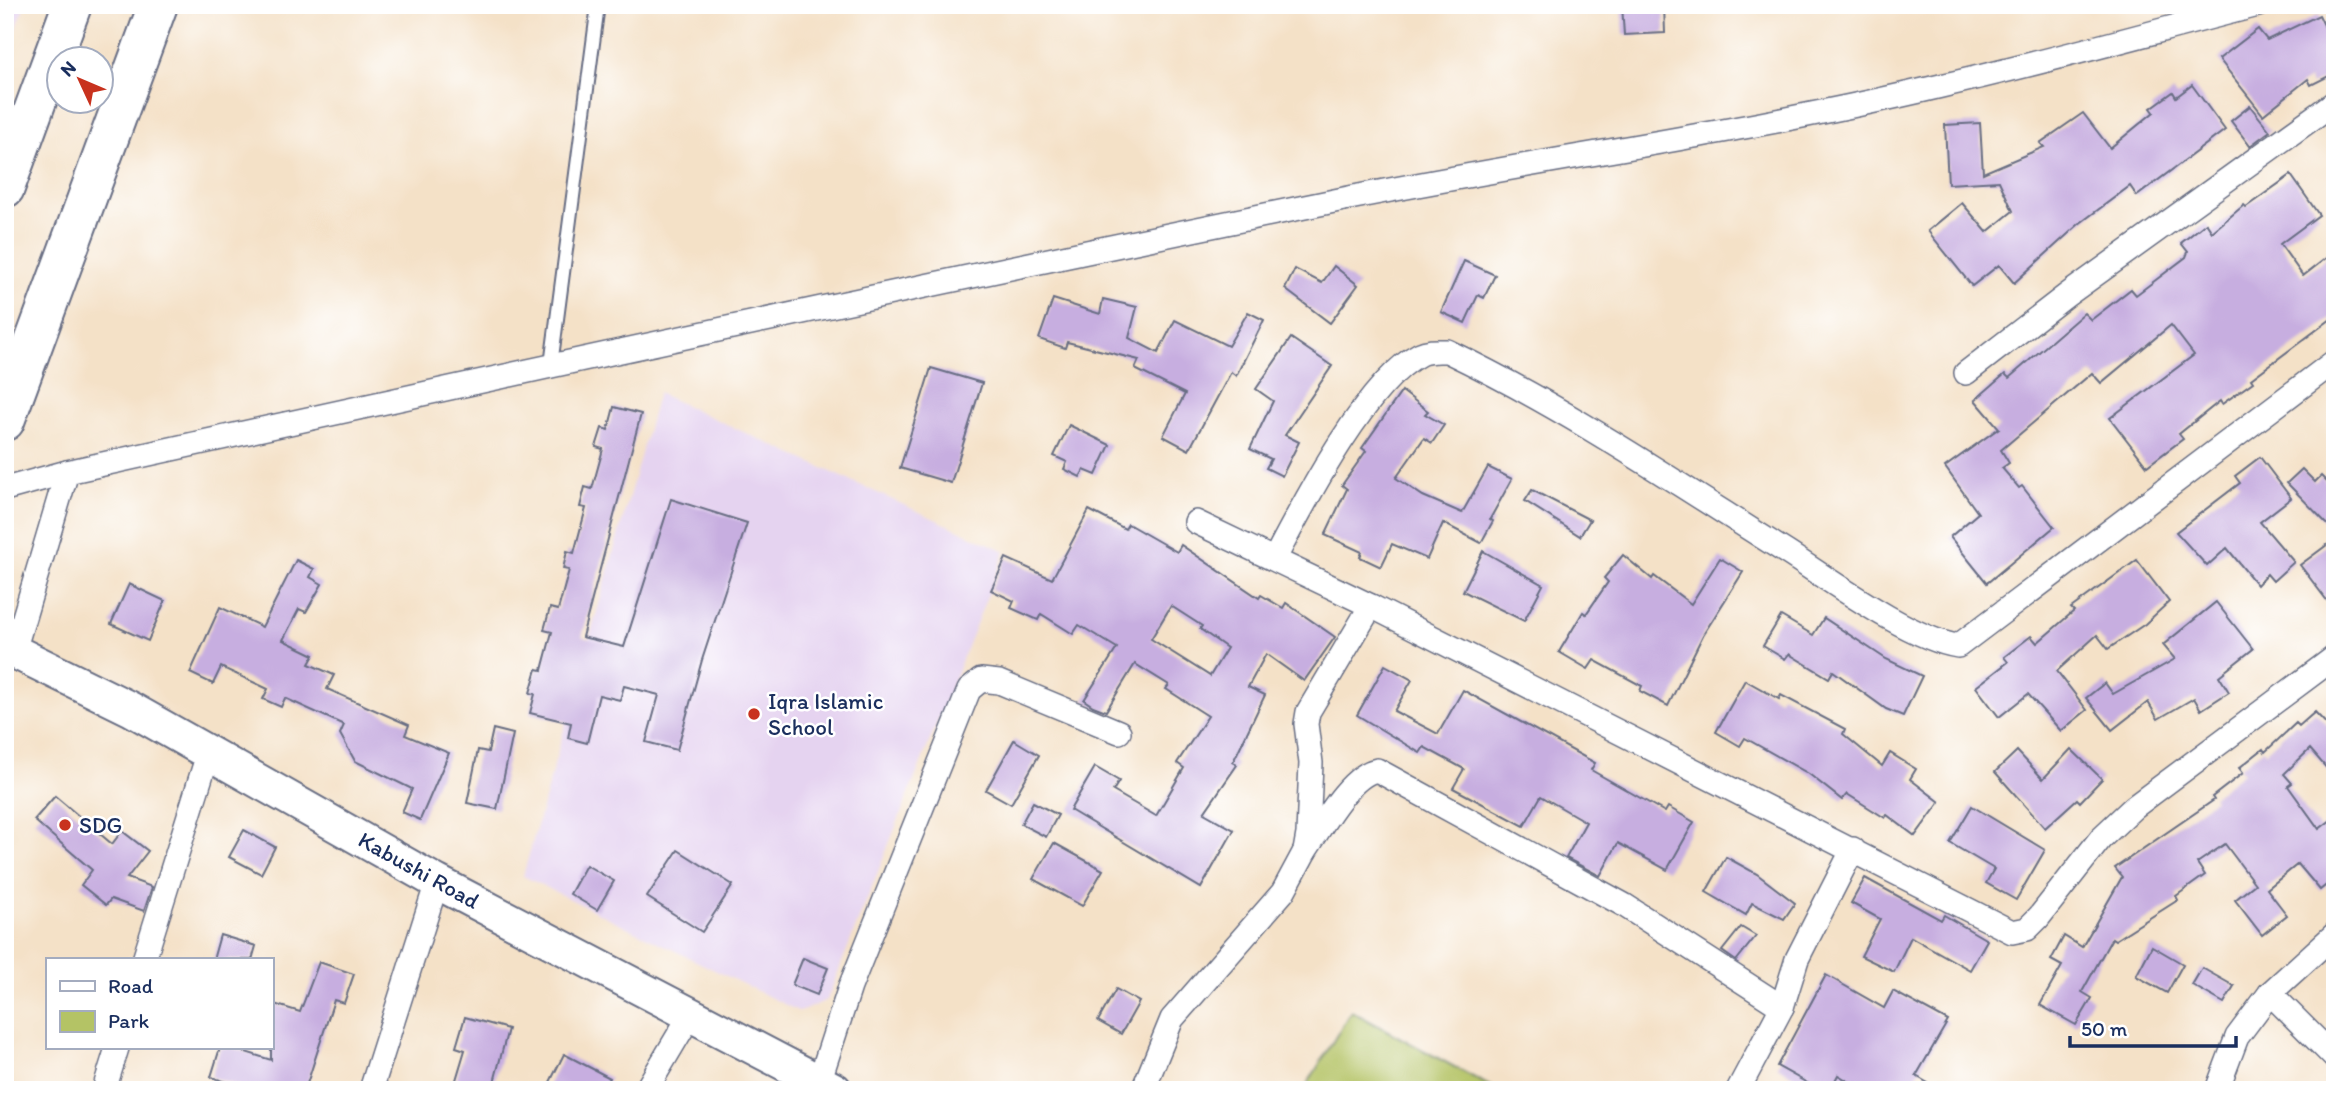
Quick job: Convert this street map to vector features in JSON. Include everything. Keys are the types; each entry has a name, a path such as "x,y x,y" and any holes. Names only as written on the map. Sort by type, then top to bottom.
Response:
{"highway":[{"path":"5,188 72,5"},
{"path":"5,421 158,5"}],"main road":[{"name":"Kabushi Road","path":"9,649 209,751 437,881 827,1086"}],"street":[{"path":"5,489 66,472 551,365 1373,193 1542,160 1711,133 1939,87 2258,5"},
{"path":"1966,373 2067,295 2335,102"},
{"path":"1275,558 1317,479 1382,387 1404,364 1424,352 1447,351 1591,429 1937,643 1958,646 2335,360"},
{"path":"9,649 66,472"},
{"path":"1196,522 1371,606 1853,849 2011,932 2027,929 2101,838 2134,807 2334,658"},
{"path":"1305,851 1311,763 1306,724 1308,712 1371,606"},
{"path":"827,1086 850,987 969,690 982,680 999,682 1119,732"},
{"path":"145,958 209,751"},
{"path":"1143,1090 1172,1019 1283,892 1305,851 1350,788 1363,775 1377,770 1624,905 1782,1007"},
{"path":"1738,1090 1782,1007 1797,959 1853,849"},
{"path":"371,1090 437,881"},
{"path":"2217,1090 2237,1037 2270,993 2335,934"},
{"path":"2270,993 2335,1058"},
{"path":"646,1090 691,1014"},
{"path":"104,1090 116,1050"}],"lane":[{"path":"551,365 598,5"}],"shaded area":[{"path":"5,5 25,5 5,59"},
{"name":"Iqra Islamic School","path":"658,393 1005,551 827,1000 800,1012 523,876"}],"green space":[{"path":"1351,1011 1497,1090 1304,1090"}],"building":[{"path":"1622,5 1664,5 1665,33 1624,35"},
{"path":"2319,15 2335,48 2335,73 2311,85 2308,79 2263,115 2219,59 2258,29 2267,40"},
{"path":"2192,85 2225,130 2137,196 2130,186 2079,224 2014,283 1999,265 1972,286 1928,231 1962,203 1987,232 2013,211 1999,181 1948,184 1945,125 1980,123 1983,173 2044,147 2040,143 2083,113 2110,148 2154,112 2151,108 2173,92 2176,97"},
{"path":"2250,106 2270,131 2250,146 2231,121"},
{"path":"2291,175 2319,215 2280,244 2303,276 2335,251 2335,316 2251,379 2253,382 2222,404 2220,401 2179,434 2183,439 2147,466 2110,418 2194,355 2171,325 2101,383 2092,373 2001,450 2009,463 2002,468 2019,488 2022,486 2054,527 1987,583 1950,537 1978,513 1945,467 1999,428 1975,400 2005,374 2009,378 2084,313 2091,320 2131,289 2136,295 2186,257 2188,252 2181,243 2206,223 2212,232 2244,205 2246,207"},
{"path":"1464,261 1495,275 1484,298 1478,295 1465,323 1441,312"},
{"path":"1334,266 1358,285 1330,323 1285,289 1295,269 1322,283"},
{"path":"1053,299 1100,314 1103,299 1137,307 1129,338 1158,353 1175,320 1228,346 1248,312 1264,320 1236,376 1231,372 1189,450 1163,436 1185,394 1135,369 1139,360 1067,342 1065,348 1039,339"},
{"path":"1291,338 1332,366 1285,435 1299,442 1282,476 1266,468 1271,459 1250,449 1273,401 1256,389"},
{"path":"931,368 982,383 951,483 900,468"},
{"path":"1402,391 1428,411 1425,414 1444,425 1432,443 1424,438 1396,478 1423,496 1462,513 1488,467 1512,479 1490,519 1493,521 1481,543 1443,523 1427,559 1392,544 1381,567 1360,557 1362,552 1325,535 1347,489 1342,485 1366,451 1362,448"},
{"path":"614,407 641,414 582,637 624,647 671,499 747,523 702,660 677,750 646,742 659,695 624,686 620,700 599,695 587,743 568,738 571,723 530,713 535,694 530,693 537,669 542,670 552,632 544,630 550,608 558,610 569,570 563,569 567,551 574,553 586,508 580,507 585,487 592,489 603,449 596,447 602,428 608,430"},
{"path":"1069,425 1110,445 1096,475 1084,470 1080,477 1064,469 1067,462 1054,456"},
{"path":"2260,457 2291,498 2260,522 2294,562 2273,581 2267,574 2257,585 2227,548 2207,566 2176,532 2240,483 2235,476"},
{"path":"2302,469 2315,482 2321,476 2335,490 2335,532 2287,483"},
{"path":"1532,490 1590,520 1580,536 1525,501"},
{"path":"1089,510 1125,529 1128,524 1177,552 1181,545 1259,598 1261,595 1283,608 1286,603 1335,637 1304,681 1266,654 1248,687 1265,695 1233,762 1237,765 1204,813 1234,830 1201,888 1070,810 1095,767 1119,781 1113,791 1156,816 1184,768 1177,763 1208,716 1166,689 1169,685 1135,664 1106,711 1084,700 1117,648 1079,625 1073,634 1041,614 1038,620 1011,608 1014,601 991,590 1006,558 1052,579","holes":["1171,606 1202,626 1200,629 1227,648 1210,676 1151,639"]},
{"path":"2335,539 2335,611 2300,565"},
{"path":"1483,551 1543,585 1524,621 1463,591"},
{"path":"1623,555 1652,579 1654,576 1691,604 1720,558 1743,572 1703,635 1668,706 1640,691 1642,686 1594,660 1588,669 1559,652 1583,612 1586,614 1608,582 1604,578"},
{"path":"296,560 314,569 310,577 322,584 306,612 299,609 283,640 314,655 309,664 334,675 327,689 409,725 405,735 449,753 420,820 402,812 412,789 355,761 340,734 344,725 285,698 281,707 263,699 268,689 221,667 213,684 190,673 220,607 262,627"},
{"path":"2137,560 2169,602 2145,624 2108,649 2097,635 2057,671 2087,710 2061,731 2028,694 1999,717 1976,687 2008,662 2004,657 2031,636 2037,643 2074,611 2071,608"},
{"path":"129,584 165,601 148,641 111,624"},
{"path":"2216,602 2253,649 2219,676 2229,692 2201,710 2194,698 2158,719 2148,702 2112,730 2086,698 2105,683 2113,694 2175,659 2163,645"},
{"path":"1781,616 1813,635 1824,618 1886,659 1922,676 1903,716 1886,709 1833,671 1829,678 1789,654 1785,659 1763,646"},
{"path":"1385,665 1412,680 1394,711 1438,734 1463,690 1595,763 1591,770 1665,812 1668,807 1694,822 1667,870 1618,843 1600,876 1566,858 1586,822 1541,796 1524,826 1453,788 1464,769 1424,747 1420,753 1357,715"},
{"path":"1745,680 1779,699 1781,695 1845,729 1843,734 1882,766 1890,753 1916,769 1910,779 1940,802 1915,836 1887,815 1885,818 1847,794 1842,800 1809,774 1745,738 1740,746 1716,732"},
{"path":"2315,712 2335,733 2335,778 2310,749 2284,774 2292,783 2288,786 2319,829 2335,817 2335,878 2320,890 2298,864 2267,889 2287,915 2262,935 2235,900 2255,884 2225,844 2197,863 2205,875 2176,896 2178,900 2115,940 2112,938 2082,992 2092,998 2076,1025 2040,1005 2062,966 2051,960 2064,936 2082,947 2122,877 2115,868 2214,800 2212,797 2243,773 2239,768 2263,749 2265,752 2296,723 2299,726"},
{"path":"493,729 513,734 497,809 467,803 478,750 488,752"},
{"path":"1014,740 1039,755 1011,804 986,790"},
{"path":"2071,749 2102,779 2080,802 2077,799 2045,828 1995,772 2017,751 2043,779"},
{"path":"55,796 112,844 122,831 148,851 127,878 152,887 144,911 111,899 106,905 81,885 92,870 34,820"},
{"path":"1033,802 1058,815 1046,837 1021,824"},
{"path":"1972,806 2045,850 2016,900 1986,883 1994,869 1950,843"},
{"path":"244,830 275,847 261,874 229,857"},
{"path":"1054,843 1103,870 1082,906 1033,879"},
{"path":"678,850 733,885 702,932 647,897"},
{"path":"1726,857 1757,874 1795,903 1784,919 1752,903 1746,915 1706,892"},
{"path":"586,865 614,881 597,910 570,894"},
{"path":"1865,878 1941,920 1944,915 1987,940 1970,970 1911,937 1894,972 1861,956 1880,919 1851,903"},
{"path":"1741,927 1756,936 1736,961 1722,951"},
{"path":"220,935 256,946 253,958 214,958"},
{"path":"2152,946 2183,964 2167,993 2136,976"},
{"path":"803,958 828,968 817,995 792,985"},
{"path":"319,962 354,974 344,1003 334,1000 305,1090 251,1090 211,1077 219,1050 239,1050 271,1060 273,1004 300,1012"},
{"path":"2202,968 2234,986 2224,1003 2192,985"},
{"path":"1826,975 1884,1008 1893,991 1948,1021 1916,1076 1940,1090 1863,1090 1838,1075 1830,1090 1820,1090 1777,1066"},
{"path":"1116,989 1139,1002 1121,1034 1098,1021"},
{"path":"465,1017 508,1029 492,1090 453,1090 465,1050 456,1047"},
{"path":"564,1054 610,1078 603,1090 546,1090"}],"place":[{"name":"Iqra Islamic School","path":"754,714"},
{"name":"SDG","path":"65,825"}]}
